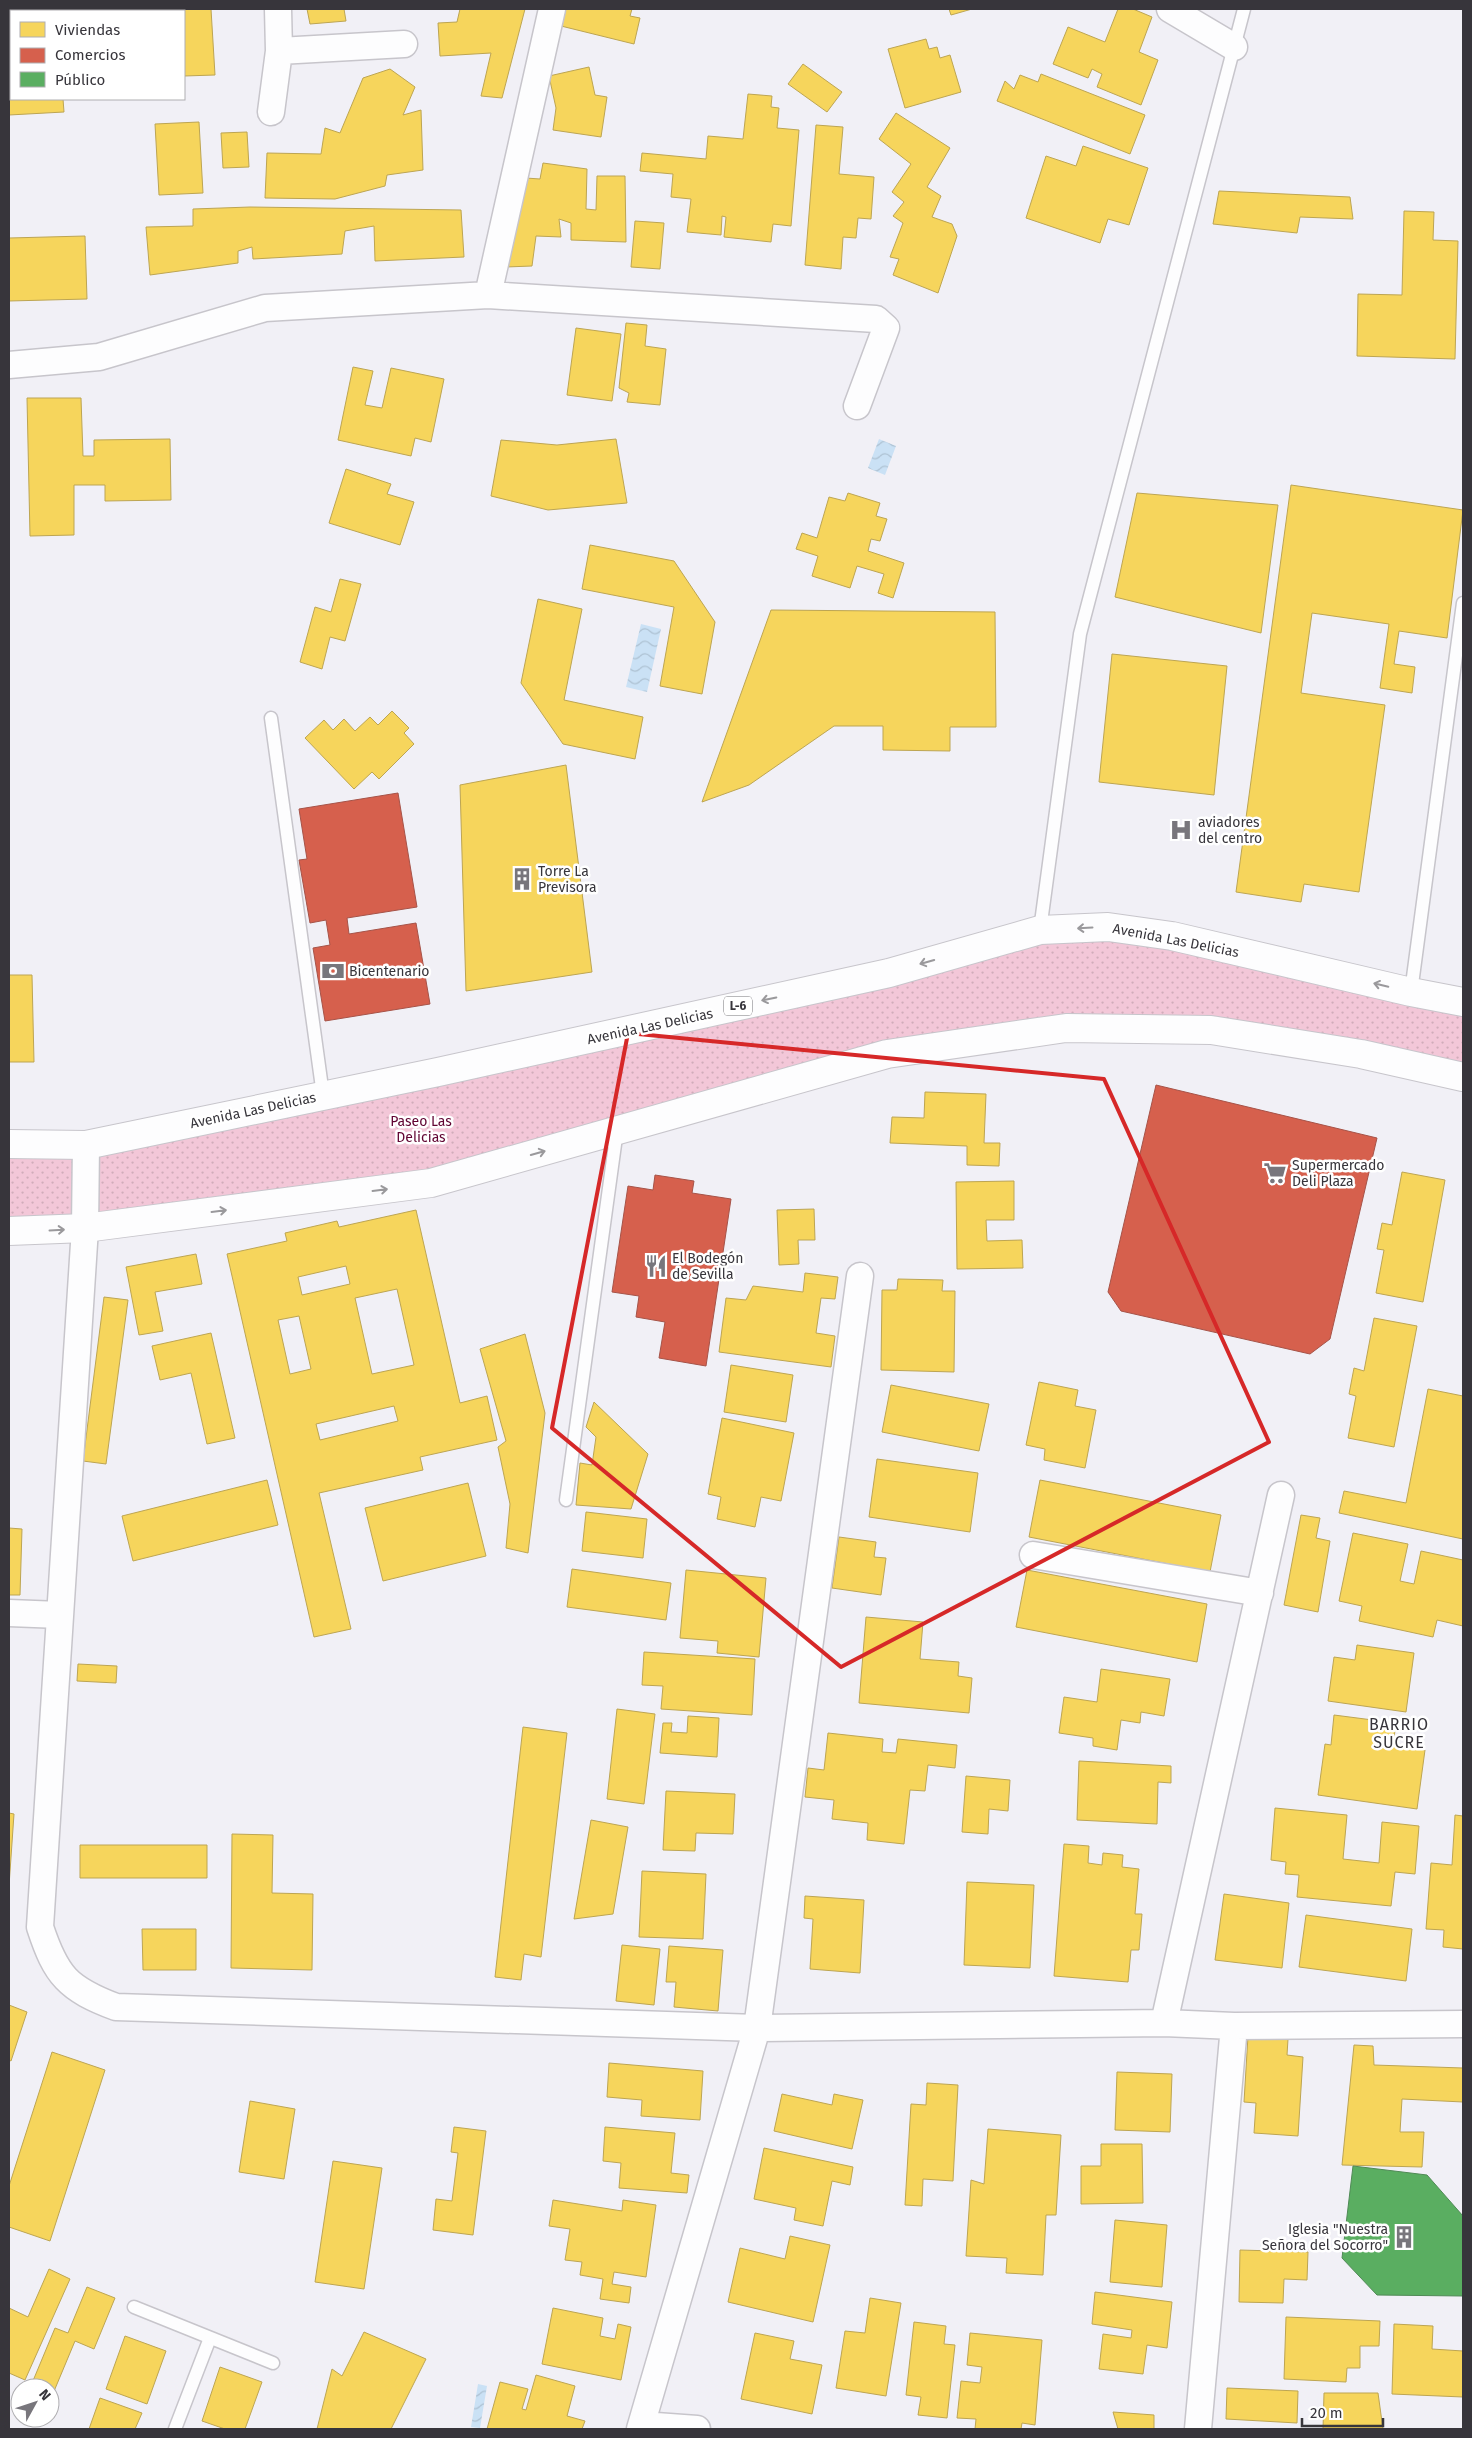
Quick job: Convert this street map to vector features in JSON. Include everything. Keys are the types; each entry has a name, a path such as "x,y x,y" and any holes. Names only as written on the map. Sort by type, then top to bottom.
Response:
{"main road":[{"name":"Avenida Las Delicias","path":"9,1144 86,1145 889,973 1040,930 1108,926 1172,936 1411,992 1463,1002"},
{"path":"9,1231 85,1228 432,1183 887,1054 1066,1028 1211,1030 1361,1054 1463,1077"}],"street":[{"path":"271,112 279,51 278,9"},
{"path":"488,295 552,9"},
{"path":"1170,9 1234,47"},
{"path":"279,51 404,44"},
{"path":"9,365 99,357 265,308 488,295 876,319 886,328 857,406"},
{"path":"86,1145 85,1228 40,1928 49,1955 66,1982 89,1997 116,2007 757,2028 1164,2023 1234,2026 1463,2024"},
{"path":"697,2429 641,2427 757,2028 860,1276"},
{"path":"1164,2023 1281,1495"},
{"path":"1033,1555 1260,1592"},
{"path":"9,1613 60,1615"},
{"path":"1198,2429 1234,2026"}],"lane":[{"path":"1040,930 1080,634 1244,9"},
{"path":"1411,992 1463,603"},
{"path":"272,718 323,1095"},
{"path":"566,1500 617,1130"},
{"path":"134,2307 273,2363"},
{"path":"175,2429 210,2338"}],"highlighted area":[{"path":"628,1033 1104,1079 1269,1442 841,1667 552,1428"}],"green space":[{"name":"Paseo Las Delicias","path":"1108,927 1463,1002 1463,1082 1215,1031 887,1054 431,1183 9,1231 9,1144 86,1145"}],"water":[{"path":"879,439 896,446 885,475 868,468"},
{"path":"641,624 661,629 647,692 626,687"},
{"path":"478,2384 487,2386 480,2428 471,2427"}],"building: Viviendas":[{"path":"211,9 215,75 185,76 185,10 167,10"},
{"path":"307,9 344,9 346,21 310,24"},
{"path":"460,9 525,9 502,98 481,96 491,53 440,56 438,23 457,22"},
{"path":"565,9 632,9 630,16 640,18 634,44 561,26"},
{"path":"949,9 972,9 951,15"},
{"path":"1118,9 1133,9 1152,17 1139,52 1158,60 1141,105 1097,87 1102,74 1092,69 1088,78 1053,64 1068,27 1105,42"},
{"path":"926,39 929,49 937,47 940,58 950,55 961,92 905,108 888,49"},
{"path":"10,53 10,100 63,100 64,112 9,115"},
{"path":"803,64 842,92 827,112 788,84"},
{"path":"589,67 595,95 607,97 601,137 553,130 556,108 549,76"},
{"path":"390,69 415,87 403,115 421,110 423,170 387,175 385,186 335,199 265,198 267,153 321,154 325,128 340,133 363,78"},
{"path":"1041,74 1145,115 1130,154 997,101 1005,81 1014,89 1020,75 1038,82"},
{"path":"748,94 772,96 771,107 779,108 777,128 799,130 791,226 773,224 771,242 724,237 726,217 722,216 721,235 687,232 691,199 671,197 673,174 640,171 642,153 706,159 708,136 743,139"},
{"path":"896,113 950,148 927,187 941,196 932,217 952,224 957,236 938,293 893,275 899,259 890,257 903,223 893,216 904,202 892,192 911,164 879,139"},
{"path":"199,122 203,193 159,195 155,124"},
{"path":"816,125 843,127 839,174 874,177 871,219 858,218 856,238 843,237 841,269 805,265"},
{"path":"247,132 249,167 223,168 221,133"},
{"path":"1083,146 1148,168 1129,225 1108,219 1100,243 1026,218 1046,156 1076,166"},
{"path":"543,163 587,169 586,209 596,210 597,176 625,176 626,242 571,240 571,223 559,219 561,237 536,236 532,266 506,267 526,178 540,179"},
{"path":"1219,191 1350,197 1353,219 1300,217 1297,233 1213,224"},
{"path":"250,207 461,210 464,257 375,261 374,226 345,231 342,254 253,259 252,247 238,251 238,263 150,275 146,227 193,226 193,209"},
{"path":"1404,211 1434,212 1433,240 1458,241 1455,359 1357,356 1358,294 1402,295"},
{"path":"635,221 664,223 660,269 631,267"},
{"path":"85,236 87,299 9,301 9,238"},
{"path":"626,323 647,325 645,346 666,349 660,405 627,402 629,393 619,388"},
{"path":"576,328 621,334 612,401 567,395"},
{"path":"353,367 373,371 365,405 382,408 391,368 444,379 431,442 415,438 411,456 338,440"},
{"path":"27,398 81,398 83,456 94,456 94,440 170,439 171,500 105,501 105,485 74,485 74,535 30,536"},
{"path":"616,439 627,503 548,510 491,496 501,440 557,445"},
{"path":"346,469 391,484 387,494 414,502 400,545 329,523"},
{"path":"1291,485 1463,510 1447,638 1399,631 1394,664 1415,667 1412,693 1380,688 1389,624 1312,613 1301,693 1385,705 1359,892 1304,884 1301,902 1236,892"},
{"path":"848,493 880,503 876,516 887,519 880,541 871,539 868,551 904,563 893,598 878,593 884,574 857,566 850,588 812,576 818,556 796,549 802,533 817,538 829,497 845,501"},
{"path":"1137,493 1278,505 1261,633 1115,597"},
{"path":"590,545 674,561 715,622 702,694 660,686 674,607 582,589"},
{"path":"340,579 361,584 345,641 330,637 322,669 300,662 315,607 331,612"},
{"path":"538,599 582,609 564,700 643,717 635,759 563,744 521,683"},
{"path":"771,610 995,612 996,727 950,727 950,751 883,750 883,726 834,726 749,785 702,802"},
{"path":"1112,654 1227,666 1214,795 1099,782"},
{"path":"392,711 409,728 404,733 414,744 379,779 372,772 354,789 305,738 324,720 333,730 344,719 355,731 370,717 378,725"},
{"name":"Torre La Previsora","path":"566,765 592,972 466,991 460,785"},
{"path":"9,975 32,975 34,1062 9,1062"},
{"path":"925,1092 986,1094 984,1143 1000,1143 999,1166 967,1165 967,1146 890,1143 892,1117 924,1118"},
{"path":"1402,1172 1445,1180 1423,1302 1376,1293 1384,1250 1377,1249 1382,1223 1392,1225"},
{"path":"1014,1181 1014,1220 986,1220 987,1241 1022,1240 1023,1268 957,1269 956,1182"},
{"path":"814,1209 815,1240 798,1240 799,1264 779,1265 777,1210"},
{"path":"416,1210 460,1403 487,1396 497,1440 420,1457 423,1470 319,1493 351,1629 314,1637 227,1254 287,1241 285,1233 337,1221 339,1227","holes":["346,1266 350,1284 302,1295 298,1277","397,1289 414,1365 372,1374 355,1298","299,1316 311,1369 290,1374 278,1320","394,1406 398,1421 320,1440 316,1424"]},
{"path":"196,1254 202,1284 155,1292 163,1331 139,1335 126,1267"},
{"path":"805,1273 838,1277 835,1299 821,1298 816,1333 835,1336 831,1367 719,1352 726,1298 746,1300 753,1286 803,1292"},
{"path":"898,1279 943,1280 942,1291 955,1291 954,1372 881,1370 882,1290 897,1290"},
{"path":"104,1297 128,1300 106,1464 83,1461"},
{"path":"1374,1318 1417,1326 1394,1447 1348,1438 1356,1396 1349,1394 1354,1368 1364,1371"},
{"path":"211,1333 235,1438 207,1444 191,1373 160,1380 152,1346"},
{"path":"525,1334 545,1413 528,1553 506,1548 510,1504 498,1447 506,1441 480,1349"},
{"path":"731,1365 793,1375 786,1422 724,1412"},
{"path":"1039,1382 1078,1390 1075,1406 1096,1410 1085,1468 1044,1460 1045,1449 1026,1445"},
{"path":"891,1385 989,1404 979,1451 882,1432"},
{"path":"1428,1389 1463,1396 1463,1539 1339,1513 1344,1491 1406,1503"},
{"path":"594,1402 648,1454 631,1509 576,1505 580,1463 592,1465 596,1437 586,1427"},
{"path":"722,1418 794,1433 781,1501 761,1497 755,1527 717,1519 721,1497 708,1494"},
{"path":"877,1459 978,1473 970,1532 869,1517"},
{"path":"267,1480 278,1525 133,1561 122,1516"},
{"path":"1040,1480 1221,1515 1210,1572 1029,1537"},
{"path":"468,1483 486,1556 383,1581 365,1508"},
{"path":"586,1512 647,1519 643,1558 582,1551"},
{"path":"1301,1515 1320,1518 1316,1538 1330,1541 1318,1612 1284,1605"},
{"path":"9,1528 22,1529 20,1595 9,1595"},
{"path":"1353,1533 1408,1544 1400,1581 1414,1584 1421,1551 1463,1560 1463,1626 1437,1620 1433,1637 1359,1621 1362,1606 1339,1601"},
{"path":"839,1537 876,1542 874,1557 886,1558 881,1595 832,1588"},
{"path":"572,1569 671,1583 666,1620 567,1607"},
{"path":"686,1570 766,1578 759,1657 717,1653 718,1641 680,1638"},
{"path":"1027,1570 1207,1604 1197,1662 1016,1627"},
{"path":"866,1617 923,1622 920,1659 959,1662 958,1676 972,1678 969,1713 859,1703"},
{"path":"1357,1645 1414,1653 1406,1712 1328,1701 1334,1657 1355,1660"},
{"path":"644,1652 755,1659 752,1715 661,1709 663,1686 642,1685"},
{"path":"78,1664 117,1666 116,1683 77,1681"},
{"path":"1101,1669 1170,1679 1164,1716 1141,1712 1140,1723 1121,1720 1117,1750 1093,1746 1093,1738 1059,1733 1064,1697 1097,1702"},
{"path":"617,1709 655,1714 644,1804 607,1799"},
{"path":"1334,1715 1396,1723 1393,1745 1425,1750 1417,1809 1318,1795 1325,1744 1331,1745"},
{"path":"688,1716 719,1718 717,1757 660,1753 663,1723 672,1723 671,1732 687,1733"},
{"path":"523,1727 567,1733 541,1957 524,1954 521,1980 495,1977"},
{"path":"828,1733 883,1739 882,1752 896,1753 898,1739 957,1745 955,1768 928,1765 925,1791 910,1790 904,1844 867,1840 868,1823 832,1819 834,1800 805,1797 808,1768 824,1770"},
{"path":"1079,1761 1171,1766 1171,1783 1158,1782 1157,1824 1077,1820"},
{"path":"966,1776 1010,1780 1008,1811 989,1809 988,1834 962,1832"},
{"path":"666,1791 735,1794 733,1834 696,1833 695,1851 663,1850"},
{"path":"1275,1808 1347,1815 1343,1859 1379,1863 1382,1822 1419,1826 1415,1874 1395,1872 1391,1906 1297,1897 1299,1875 1285,1874 1286,1862 1271,1860"},
{"path":"9,1813 14,1814 9,1886"},
{"path":"1455,1815 1463,1816 1463,1949 1443,1947 1444,1930 1426,1929 1431,1863 1452,1865"},
{"path":"591,1820 628,1827 613,1914 574,1919"},
{"path":"232,1834 273,1835 272,1893 313,1894 312,1970 231,1968"},
{"path":"1064,1844 1089,1846 1088,1863 1102,1865 1103,1853 1123,1855 1122,1867 1139,1869 1135,1914 1142,1914 1139,1950 1131,1950 1128,1982 1054,1976"},
{"path":"80,1845 207,1845 207,1878 80,1878"},
{"path":"642,1871 706,1874 703,1939 639,1937"},
{"path":"967,1882 1034,1885 1030,1968 964,1965"},
{"path":"1224,1894 1289,1903 1282,1968 1215,1960"},
{"path":"805,1896 864,1900 860,1973 810,1969 813,1919 804,1918"},
{"path":"1306,1915 1412,1929 1406,1981 1299,1967"},
{"path":"142,1929 196,1929 196,1970 143,1970"},
{"path":"622,1945 660,1949 654,2005 616,2001"},
{"path":"669,1946 723,1950 718,2011 674,2007 676,1982 666,1982"},
{"path":"9,2005 27,2012 11,2061 9,2060"},
{"path":"1248,2036 1288,2039 1287,2055 1303,2057 1298,2136 1254,2133 1256,2103 1244,2102"},
{"path":"1354,2045 1373,2046 1374,2065 1463,2068 1463,2102 1402,2099 1400,2132 1424,2132 1422,2167 1342,2165"},
{"path":"52,2052 105,2070 50,2241 9,2227 9,2186"},
{"path":"609,2063 703,2071 700,2120 641,2116 642,2100 607,2097"},
{"path":"1117,2072 1172,2074 1170,2132 1115,2130"},
{"path":"927,2083 958,2085 953,2181 923,2179 922,2206 905,2205 911,2104 926,2105"},
{"path":"782,2094 832,2105 834,2094 863,2100 852,2149 774,2131"},
{"path":"250,2101 295,2109 284,2179 239,2172"},
{"path":"454,2127 486,2131 473,2235 433,2230 436,2199 452,2201 458,2153 451,2152"},
{"path":"605,2127 675,2133 671,2173 689,2175 687,2193 619,2188 621,2163 603,2161"},
{"path":"988,2129 1061,2135 1056,2215 1046,2215 1043,2275 1006,2273 1007,2258 966,2256 971,2180 984,2184"},
{"path":"1101,2144 1142,2144 1143,2203 1081,2204 1081,2166 1101,2166"},
{"path":"764,2148 853,2167 850,2185 832,2181 823,2226 794,2220 796,2208 754,2199"},
{"path":"333,2161 382,2168 364,2289 315,2282"},
{"path":"553,2200 622,2211 623,2200 656,2205 646,2277 614,2272 612,2284 631,2287 629,2303 600,2299 603,2279 580,2275 582,2262 565,2260 570,2229 549,2226"},
{"path":"1115,2220 1167,2225 1162,2287 1110,2282"},
{"path":"790,2236 830,2245 813,2322 728,2302 740,2248 785,2259"},
{"path":"1240,2250 1308,2252 1307,2280 1284,2279 1283,2303 1239,2302"},
{"path":"49,2269 70,2279 26,2378 20,2378 9,2373 9,2308 28,2317"},
{"path":"87,2287 115,2298 94,2349 75,2341 60,2378 34,2378 55,2328 68,2333"},
{"path":"1095,2292 1172,2302 1167,2348 1147,2345 1143,2374 1099,2369 1103,2334 1131,2338 1132,2330 1092,2324"},
{"path":"870,2298 901,2303 886,2396 836,2388 845,2331 865,2333"},
{"path":"553,2308 603,2318 600,2336 615,2339 618,2324 631,2327 621,2380 542,2364"},
{"path":"1286,2317 1380,2321 1379,2346 1360,2346 1360,2368 1347,2368 1346,2382 1284,2379"},
{"path":"914,2322 946,2326 944,2344 955,2345 947,2418 918,2415 921,2397 906,2395"},
{"path":"1394,2324 1433,2326 1432,2349 1463,2351 1463,2397 1392,2394"},
{"path":"364,2332 426,2359 391,2429 317,2429 332,2369 342,2376"},
{"path":"755,2333 794,2341 790,2359 822,2365 812,2414 741,2399"},
{"path":"970,2333 1042,2340 1035,2425 1022,2423 1021,2429 975,2429 976,2419 957,2418 961,2381 980,2383 982,2367 967,2365"},
{"path":"125,2336 166,2351 147,2404 106,2389"},
{"path":"220,2367 262,2382 245,2429 225,2429 202,2421"},
{"path":"536,2375 575,2386 567,2416 585,2421 582,2429 487,2429 500,2382 528,2389 522,2409 526,2410"},
{"path":"1227,2388 1298,2391 1297,2423 1226,2419"},
{"path":"1324,2393 1378,2393 1383,2429 1323,2429"},
{"path":"100,2398 142,2413 135,2429 89,2429"},
{"path":"1113,2412 1154,2415 1154,2429 1118,2429"}],"building: Comercios":[{"path":"398,793 417,907 347,918 349,934 416,923 430,1004 325,1021 313,948 330,945 326,920 310,923 299,860 307,859 299,809"},
{"path":"1156,1085 1377,1138 1330,1339 1310,1354 1121,1311 1108,1292"},
{"path":"655,1175 694,1181 692,1193 731,1199 706,1366 659,1358 665,1322 636,1317 639,1296 612,1292 628,1186 653,1190"}],"building: Público":[{"name":"Iglesia \"Nuestra Señora del Socorro\"","path":"1353,2166 1427,2175 1463,2216 1463,2296 1377,2295 1342,2258"}],"place":[{"name":"aviadores del centro","path":"1181,830"},
{"name":"Torre La Previsora","path":"522,879"},
{"name":"Bicentenario","path":"333,971"},
{"name":"Supermercado Deli Plaza","path":"1275,1173"},
{"name":"El Bodegón de Sevilla","path":"656,1266"},
{"name":"Iglesia \"Nuestra Señora del Socorro\"","path":"1404,2237"}],"district":[{"name":"BARRIO SUCRE","path":"1399,1733"}]}
